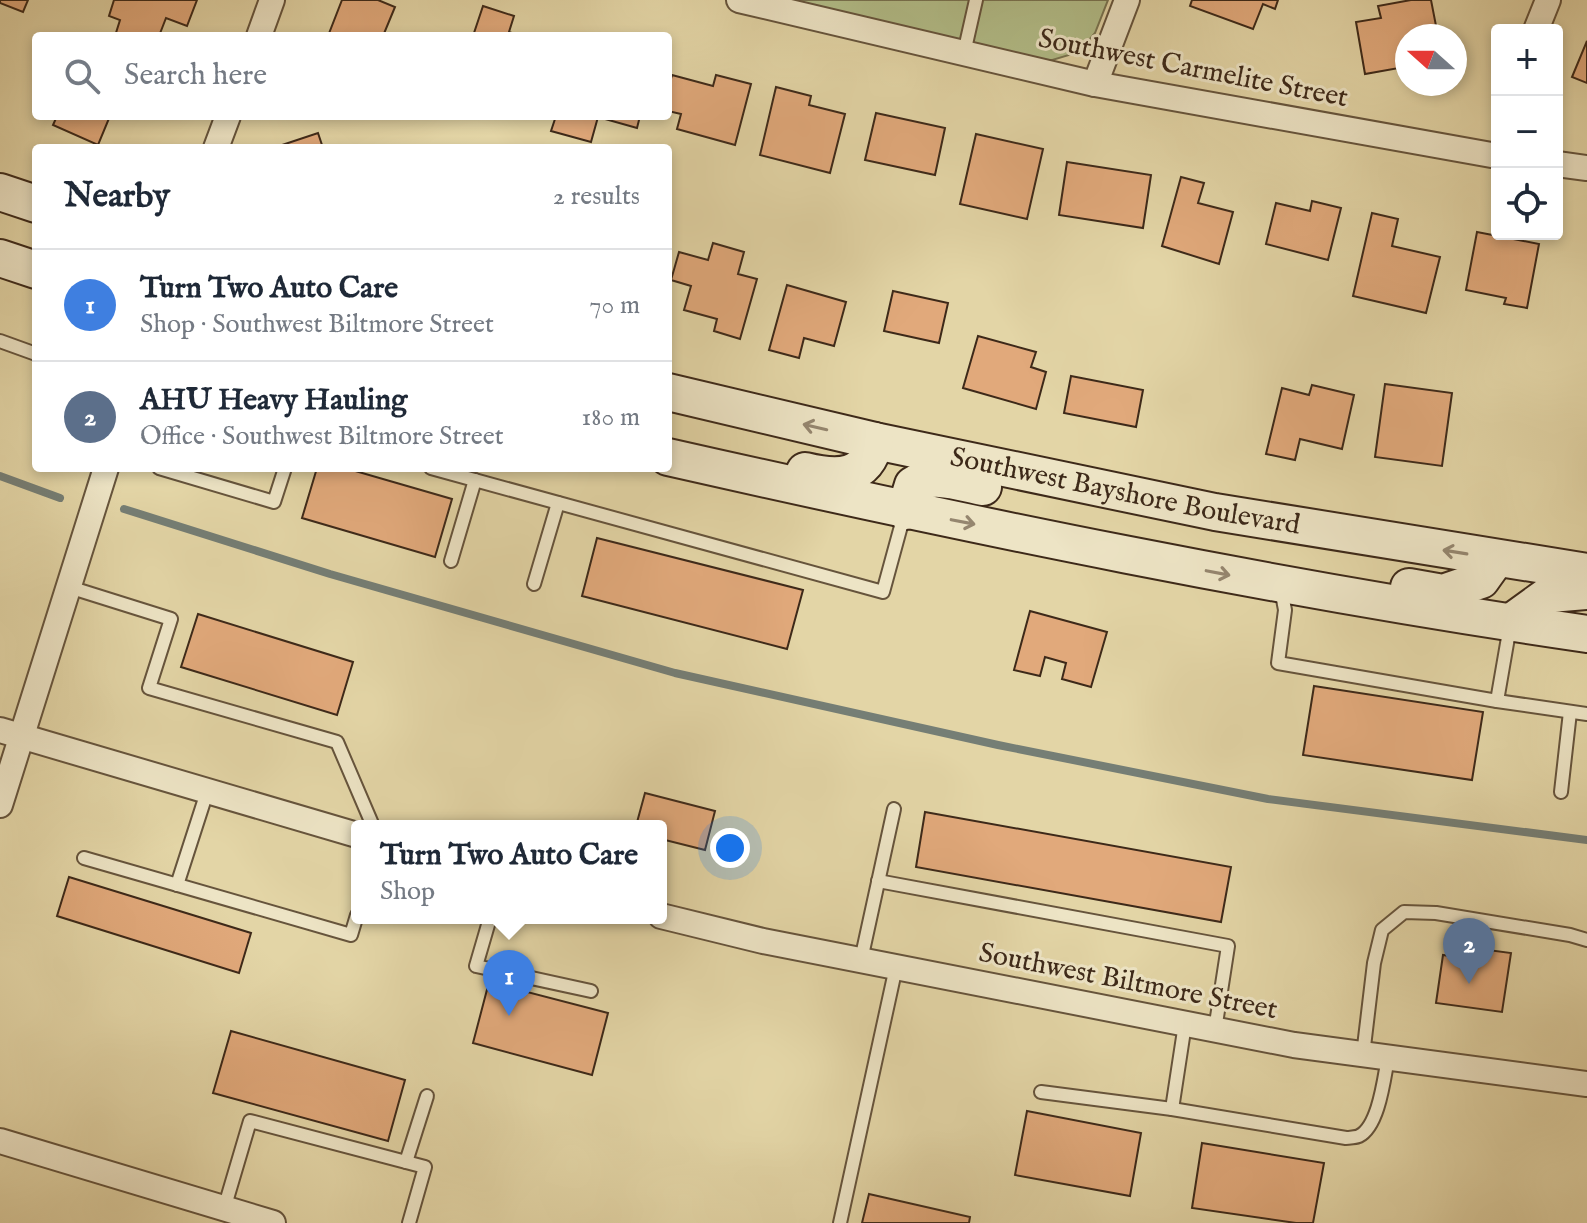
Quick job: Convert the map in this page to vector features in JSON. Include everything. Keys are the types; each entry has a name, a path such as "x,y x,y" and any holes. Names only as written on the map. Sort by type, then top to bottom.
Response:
{"main road":[{"path":"0,192 32,203"},
{"path":"0,258 32,269"},
{"name":"Southwest Bayshore Boulevard","path":"672,393 875,441 1199,509 1587,572"},
{"path":"672,436 817,474 835,475 860,469 872,455 875,441"},
{"path":"672,458 905,511 1280,585 1587,634"},
{"path":"905,511 913,485 931,479 1167,523 1199,509"},
{"path":"1280,585 1305,572 1320,572 1443,593 1481,580 1496,559"},
{"path":"1510,623 1550,594 1587,591"}],"street":[{"path":"260,32 272,0"},
{"name":"Southwest Carmelite Street","path":"739,0 1095,84 1491,148"},
{"path":"1095,84 1127,0"},
{"path":"1538,24 1548,0"},
{"path":"218,144 226,120"},
{"path":"1563,165 1587,168"},
{"path":"0,805 11,734 69,587 105,472"},
{"path":"11,734 351,833"},
{"name":"Southwest Biltmore Street","path":"667,917 763,941 1294,1045 1587,1084"},
{"path":"0,1141 273,1223"}],"lane":[{"path":"964,53 976,0"},
{"path":"0,341 32,353"},
{"path":"187,472 274,502 284,472"},
{"path":"451,561 472,475 558,503 883,592 905,511"},
{"path":"534,584 558,503"},
{"path":"1280,585 1285,610 1278,663 1587,714"},
{"path":"69,587 171,619 149,688 337,742 370,820"},
{"path":"1497,701 1510,623"},
{"path":"1561,792 1570,712"},
{"path":"177,885 207,792"},
{"path":"861,960 894,809"},
{"path":"84,858 351,935 354,924"},
{"path":"878,881 1228,946 1215,1030"},
{"path":"1363,1055 1374,963 1382,930 1404,912 1436,913 1587,940"},
{"path":"488,924 476,966 591,991"},
{"path":"840,1223 896,967"},
{"path":"1172,1109 1185,1024"},
{"path":"1041,1092 1172,1109 1346,1138 1358,1137 1371,1124 1382,1091 1388,1058"},
{"path":"406,1162 427,1096"},
{"path":"224,1209 250,1121 425,1167 409,1223"}],"green space":[{"path":"794,0 1108,0 1095,33 1079,52 1049,61"}],"building":[{"path":"0,0 28,0 23,12 0,3"},
{"path":"114,0 197,0 187,26 166,18 161,32 116,32 120,20 109,16"},
{"path":"342,0 378,0 395,7 385,32 330,32"},
{"path":"1192,0 1278,0 1275,9 1263,4 1253,29 1190,6"},
{"path":"1431,0 1436,24 1395,24 1395,69 1365,74 1356,22 1381,18 1378,6"},
{"path":"483,6 514,16 509,32 474,32"},
{"path":"1587,41 1587,83 1572,77"},
{"path":"672,75 713,86 716,75 751,84 735,145 677,129 681,114 672,112"},
{"path":"776,87 811,96 809,105 845,114 830,173 760,155"},
{"path":"876,113 945,128 935,175 865,160"},
{"path":"55,120 108,120 98,144 53,125"},
{"path":"555,120 597,120 591,142 551,131"},
{"path":"609,120 639,120 637,128"},
{"path":"318,133 322,144 285,144"},
{"path":"976,134 1043,149 1027,219 960,204"},
{"path":"1067,162 1151,175 1143,228 1059,215"},
{"path":"1181,177 1204,183 1198,203 1233,212 1219,264 1162,246"},
{"path":"1312,201 1341,208 1328,260 1266,244 1276,203 1310,211"},
{"path":"1372,213 1398,219 1392,246 1440,257 1426,313 1353,296"},
{"path":"1477,232 1491,235 1491,240 1539,244 1527,308 1504,304 1506,298 1466,290"},
{"path":"713,243 744,252 738,274 757,279 740,339 714,331 717,319 684,310 691,286 672,280 679,252 708,260"},
{"path":"787,285 846,302 834,346 804,338 799,358 769,350"},
{"path":"893,291 948,303 939,343 884,331"},
{"path":"978,336 1036,352 1031,367 1046,372 1036,409 963,388"},
{"path":"1071,376 1143,390 1136,427 1064,413"},
{"path":"1385,384 1452,393 1442,466 1375,457"},
{"path":"1312,385 1354,395 1342,449 1300,439 1295,460 1266,454 1282,388 1309,395"},
{"path":"316,472 359,472 452,499 435,557 302,518"},
{"path":"597,538 803,590 787,649 582,596"},
{"path":"1030,611 1107,632 1091,687 1062,679 1066,663 1045,657 1040,676 1014,670"},
{"path":"198,614 353,662 337,715 181,667"},
{"path":"1314,686 1483,712 1472,780 1303,755"},
{"path":"645,793 715,811 705,850 667,840 667,820 638,820"},
{"path":"925,812 1231,867 1221,922 916,867"},
{"path":"69,877 251,933 239,973 57,916"},
{"path":"1458,946 1511,953 1502,1012 1436,1003 1443,955 1456,957"},
{"path":"489,982 608,1013 592,1075 473,1043"},
{"path":"231,1031 405,1080 388,1141 213,1093"},
{"path":"1027,1111 1141,1133 1130,1196 1015,1175"},
{"path":"1202,1143 1324,1163 1313,1223 1192,1208"},
{"path":"869,1194 970,1217 969,1223 862,1223"}],"waterway":[{"path":"0,476 60,498"},
{"path":"124,509 330,574 675,673 998,745 1268,799 1587,840"}],"place":[{"name":"AHU Heavy Hauling","path":"1469,984"},
{"name":"Turn Two Auto Care","path":"509,1016"}]}
